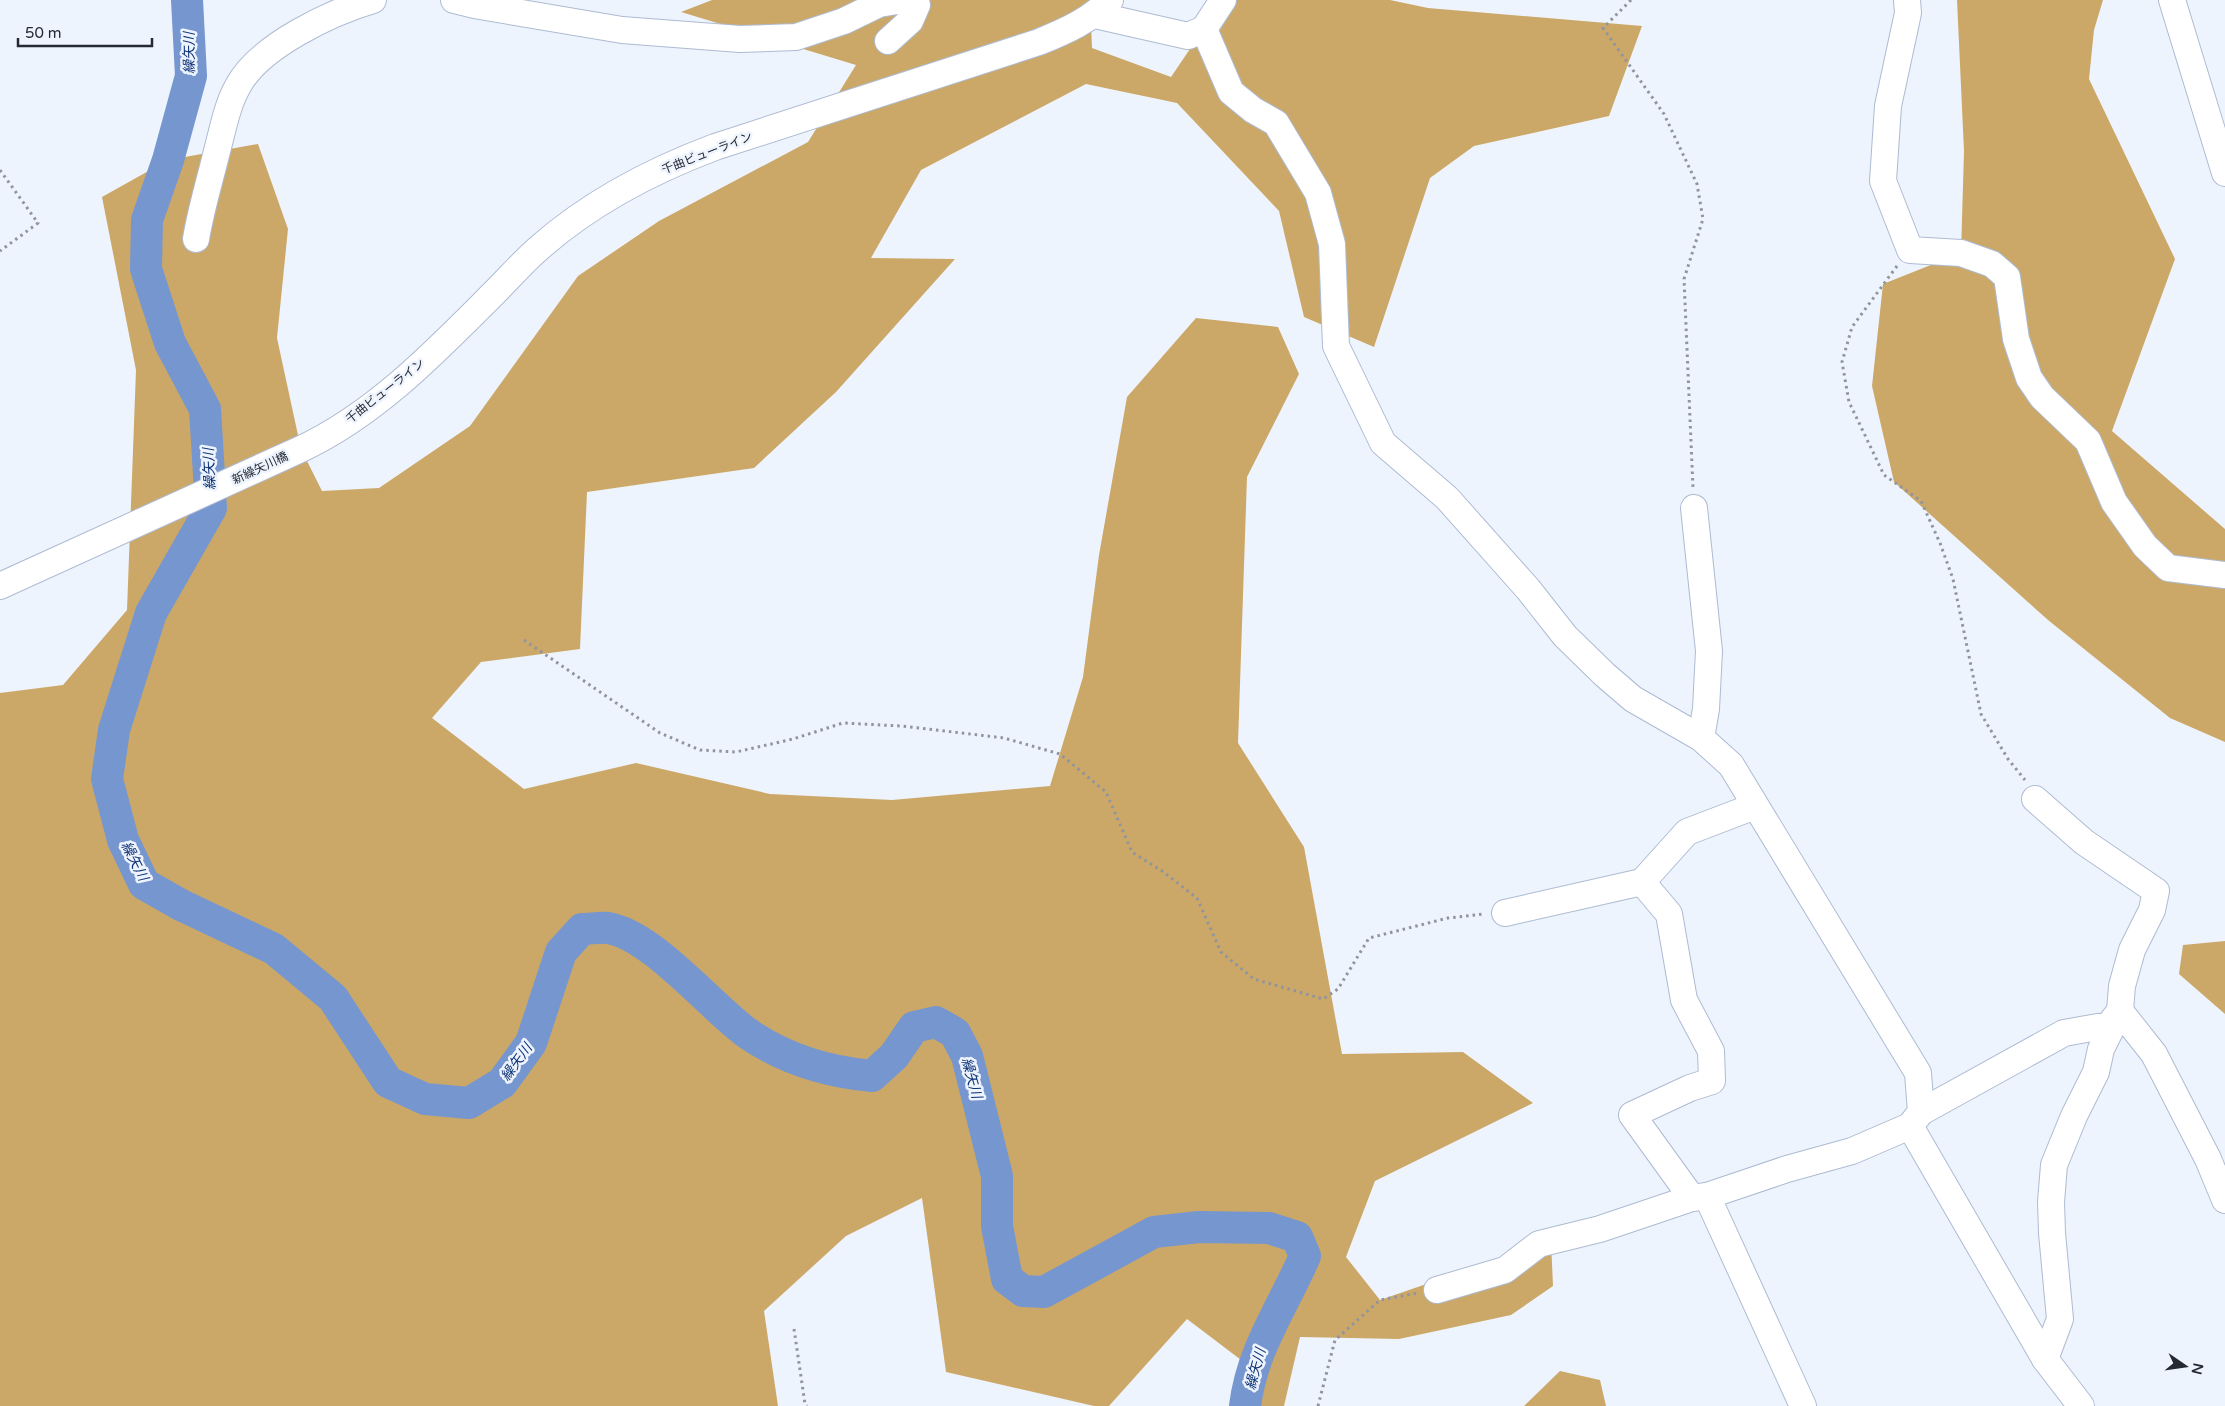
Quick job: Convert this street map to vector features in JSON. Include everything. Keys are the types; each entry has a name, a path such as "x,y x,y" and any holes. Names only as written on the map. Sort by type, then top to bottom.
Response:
{"street":[{"path":"196,239 226,117 238,85 263,55 304,29 346,8 373,0"},
{"path":"454,0 622,30 740,39 796,37 844,21 880,4 897,1 917,4 910,21 888,40"},
{"path":"1102,7 1188,36 1204,29 1223,0"},
{"path":"1907,0 1908,13 1888,106 1883,182 1910,250 1961,253 1992,264 2007,277 2016,339 2028,378 2042,398 2088,441 2114,502 2145,546 2168,568 2225,575"},
{"path":"2172,0 2225,173"},
{"name":"千曲ビューライン","path":"314,443 339,428 380,398 421,364 539,248 585,212 630,184 678,161 715,147 1039,42 1070,30 1102,7"},
{"path":"1204,29 1231,92 1253,110 1276,123 1318,193 1332,244 1336,346 1383,443 1447,498 1528,589 1565,636 1605,675 1633,699 1701,738 1731,765 1918,1073 1916,1119 2045,1359 2081,1406"},
{"name":"新繰矢川橋","path":"0,586 314,443"},
{"path":"1694,508 1708,651 1706,709 1701,738"},
{"path":"2035,799 2084,842 2156,891 2152,910 2132,950 2122,986 2120,1011 2101,1049 2096,1072 2074,1116 2054,1166 2051,1202 2052,1233 2060,1319 2045,1359"},
{"path":"1504,912 1642,882 1687,832 1755,806"},
{"path":"1642,882 1669,914 1684,1000 1711,1051 1712,1081 1690,1088 1632,1115 1699,1197 1803,1406"},
{"path":"1437,1290 1504,1270 1539,1244 1600,1229 1787,1169 1852,1151 1916,1119 2064,1033 2109,1025 2120,1011"},
{"path":"2120,1011 2154,1054 2216,1156 2225,1200"}],"path":[{"path":"1631,0 1602,28 1664,114 1697,184 1703,219 1684,279 1694,508"},
{"path":"0,170 38,223 0,251"},
{"path":"1910,250 1852,327 1842,362 1848,402 1884,475 1921,501 1940,543 1953,579 1981,714 2008,760 2030,786 2035,799"},
{"path":"524,640 660,733 700,750 736,752 792,739 843,723 901,726 1004,738 1060,754 1106,792 1132,852 1162,871 1197,898 1221,952 1254,979 1323,998 1338,989 1369,938 1448,918 1504,912"},
{"path":"1318,1406 1335,1340 1380,1300 1437,1290"},
{"path":"794,1329 804,1404 807,1406"}],"shaded area":[{"path":"712,0 1090,0 1092,48 1171,77 1223,0 1390,0 1428,8 1642,26 1609,116 1474,146 1430,178 1374,347 1304,317 1279,211 1177,103 1086,84 921,170 871,258 955,259 836,392 754,468 587,492 580,649 481,662 432,718 524,789 636,763 770,794 892,800 1050,786 1083,677 1099,555 1127,397 1196,318 1278,327 1299,374 1247,477 1238,743 1304,847 1342,1054 1463,1052 1533,1103 1375,1181 1346,1257 1380,1300 1551,1241 1553,1286 1511,1315 1399,1339 1300,1337 1284,1406 1242,1406 1253,1369 1187,1319 1109,1406 1094,1406 946,1372 922,1198 846,1236 764,1311 778,1406 0,1406 0,693 63,685 127,610 136,370 102,197 168,160 258,144 288,229 277,338 301,449 322,491 379,488 470,426 578,276 659,221 808,142 856,65 681,12"},
{"path":"1957,0 2103,0 2094,30 2089,79 2175,259 2112,431 2225,529 2225,742 2170,718 2048,620 1894,482 1872,386 1883,284 1961,253 1964,151"},
{"path":"2225,941 2225,1014 2179,974 2183,945"},
{"path":"1560,1371 1600,1380 1606,1406 1524,1406"}],"waterway":[{"name":"繰矢川","path":"187,0 191,76 168,160 147,220 146,269 170,343 205,409 211,508 151,613 114,730 107,779 123,840 144,884 181,905 274,949 333,998 388,1082 425,1099 469,1103 502,1083 531,1043 561,952 582,929 608,928 625,933 662,957 747,1033 776,1050 807,1063 839,1071 872,1076 894,1056 914,1027 936,1022 955,1033 967,1056 997,1176 997,1226 1007,1279 1023,1291 1044,1292 1154,1232 1199,1227 1269,1228 1297,1237 1305,1256 1261,1347 1254,1366 1245,1406"}]}
